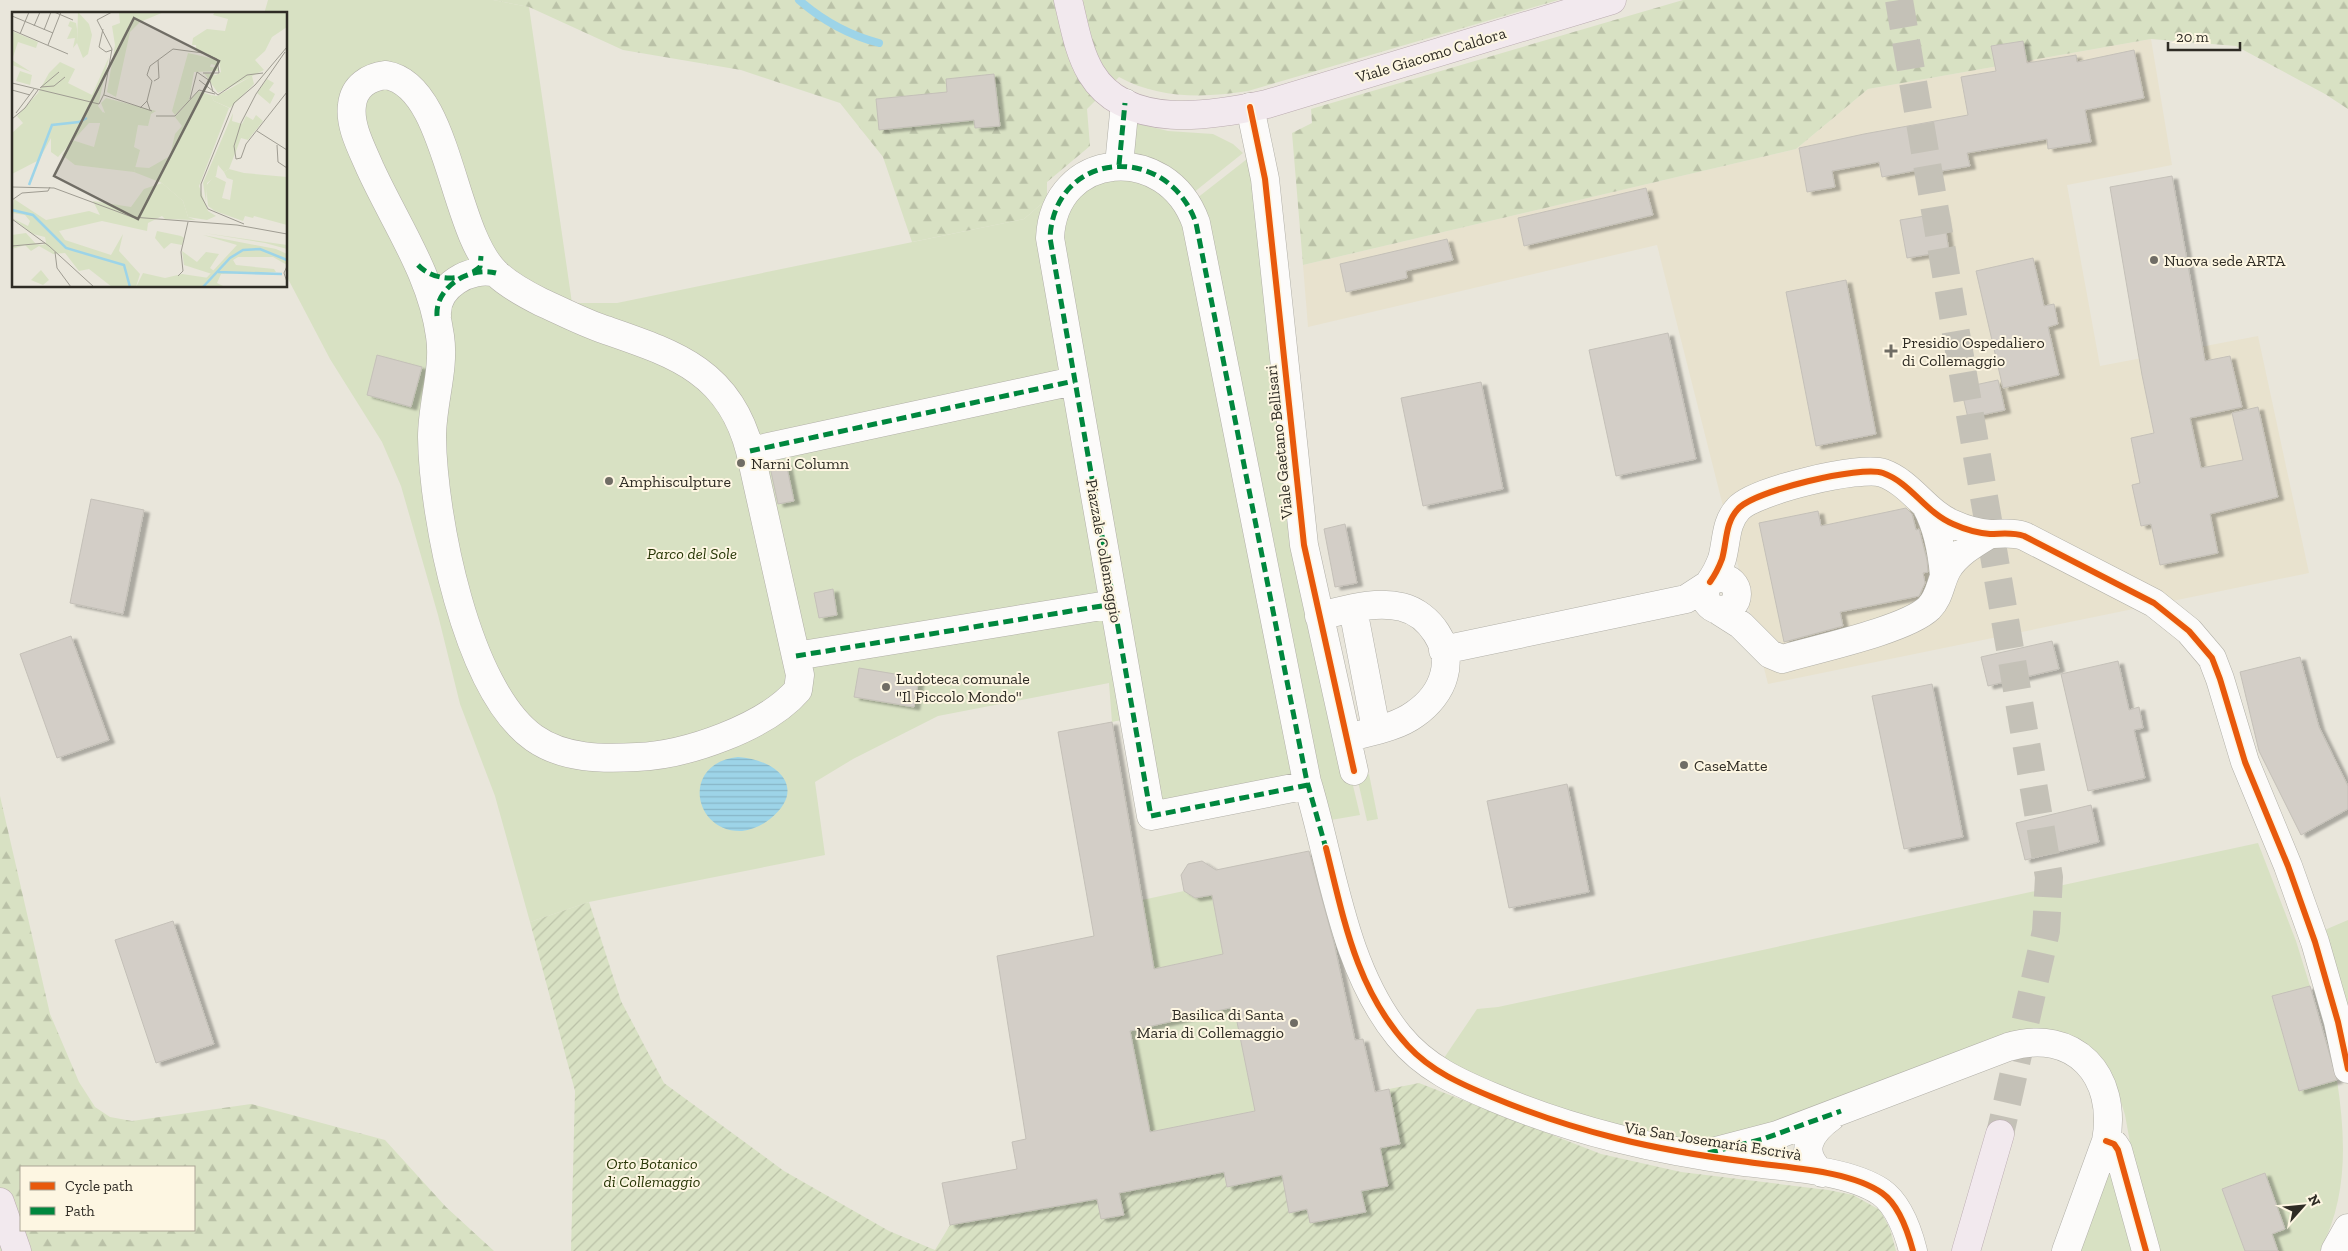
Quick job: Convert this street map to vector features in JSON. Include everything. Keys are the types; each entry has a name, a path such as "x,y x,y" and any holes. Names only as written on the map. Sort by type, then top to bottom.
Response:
{"main road":[{"name":"Viale Giacomo Caldora","path":"1068,0 1080,48 1088,67 1102,87 1125,103 1152,112 1177,115 1250,108 1612,0"},
{"path":"1966,1251 2000,1134"},
{"path":"0,1202 17,1251"}],"street":[{"path":"437,316 418,265 366,158 352,116 355,92 361,84 378,76 395,76 404,81 419,98 448,158 479,269 568,315 666,352 700,372 732,404 743,427 750,451 800,674 800,686 786,702 772,713 748,725 682,750 645,757 583,756 554,748 532,737 521,727 498,698 482,667 461,604 440,517 434,483 432,432 441,350 437,316 436,308 442,295 452,284 479,269"},
{"path":"1119,165 1125,103"},
{"name":"Viale Gaetano Bellisari","path":"1250,108 1266,179 1302,525 1354,771"},
{"name":"Piazzale Collemaggio","path":"1308,785 1151,816 1050,238 1050,228 1062,198 1078,181 1099,169 1119,165 1152,172 1173,186 1186,202 1196,223 1308,785 1326,848"},
{"path":"418,265 428,272 451,279 479,269"},
{"path":"750,451 1074,381"},
{"path":"1706,597 1722,560 1727,532 1734,514 1740,506 1758,496 1854,472 1872,470 1883,472 1903,484 1926,506 1952,524 1990,534 2013,533 2024,536 2140,594 2179,621 2206,649 2220,679 2251,778 2288,866 2315,942 2338,1022 2348,1069"},
{"path":"1926,506 1938,535 1944,576"},
{"path":"1706,597 1741,625 1770,654 1782,659 1889,628 1912,619 1929,607 1936,599 1944,576 1958,557 1990,534"},
{"path":"1443,650 1706,597"},
{"path":"796,656 1114,604"},
{"path":"1320,616 1384,604 1410,609 1428,622 1443,650 1444,675 1440,687 1429,702 1410,717 1347,738"},
{"path":"1353,609 1376,729"},
{"name":"Via San Josemaría Escrivà","path":"1326,848 1346,928 1363,978 1375,1002 1389,1023 1422,1061 1464,1084 1556,1121 1635,1144 1693,1155 1822,1173 1859,1182 1883,1194 1900,1218 1914,1251"},
{"path":"1693,1155 1748,1144 1841,1111 2008,1047 2027,1042 2047,1042 2070,1048 2084,1059 2096,1075 2104,1093 2108,1112 2106,1140 2066,1251"},
{"path":"1822,1173 1811,1160 1808,1144 1820,1126 1841,1111"},
{"path":"2106,1140 2114,1144 2118,1150 2146,1251"},
{"path":"2335,1251 2348,1228"}],"shaded area":[{"name":"Presidio Ospedaliero di Collemaggio","path":"2151,39 2172,165 2067,185 2100,366 2258,336 2309,573 1768,684 1657,245 1308,327 1303,265 1796,149 1868,89"}],"green space":[{"name":"Parco del Sole","path":"268,0 493,0 529,7 572,303 617,303 1024,219 1047,199 1130,718 1112,722 1109,683 938,716 853,759 815,782 825,855 589,902 530,922 495,796 460,704 438,615 401,486 382,442 330,359 288,279 288,12 265,12"},
{"path":"493,0 1558,0 1248,91 1215,95 1182,95 1150,89 1119,77 1087,109 1090,146 1047,182 1047,199 1024,219 912,242 883,157 840,103 741,70 623,50 529,7"},
{"path":"1683,0 2348,0 2348,109 2325,94 2236,46 2151,39 1868,89 1796,149 1303,265 1292,133 1312,123 1311,109"},
{"path":"1135,123 1168,131 1213,134 1233,144 1243,153 1188,197 1131,161"},
{"path":"1247,159 1254,172 1350,773 1360,815 1331,820 1312,784 1192,202"},
{"path":"1108,171 1180,199 1302,781 1154,810 1054,243 1060,210"},
{"path":"1369,774 1378,819 1367,821 1357,777"},
{"path":"0,796 50,1014 79,1082 95,1107 110,1117 132,1121 251,1104 385,1140 446,1207 494,1251 0,1251"},
{"path":"2258,843 2296,941 2310,986 2272,997 2299,1091 2337,1080 2343,1146 2340,1189 2336,1210 2320,1251 2278,1251 2272,1234 2285,1229 2265,1174 2222,1189 2245,1251 2158,1251 2133,1159 2125,1115 2118,1092 2079,1040 2065,1033 2036,1030 1771,1125 1694,1145 1616,1128 1523,1097 1442,1061 1477,1009 1498,1007"},
{"path":"1184,891 1195,898 1212,895 1223,954 1154,969 1142,900"},
{"name":"Orto Botanico di Collemaggio","path":"589,902 621,1001 664,1083 784,1171 889,1231 935,1250 950,1225 1097,1199 1102,1219 1124,1215 1119,1193 1224,1172 1227,1187 1282,1175 1289,1212 1307,1209 1311,1223 1366,1212 1361,1191 1388,1185 1380,1148 1389,1089 1419,1083 1601,1154 1681,1172 1828,1190 1853,1195 1880,1210 1890,1229 1896,1251 571,1251 575,1091 530,922"},
{"path":"2348,920 2348,1029 2320,932"},
{"path":"1234,1007 1255,1111 1150,1132 1130,1031"},
{"path":"2112,1162 2140,1251 2075,1251"}],"water":[{"path":"738,757 765,763 783,777 787,786 787,797 781,808 770,819 750,830 742,831 725,829 713,821 704,810 700,797 701,784 707,771 720,762"}],"building":[{"path":"2023,41 2027,63 2076,55 2077,62 2134,50 2144,98 2085,110 2091,142 2048,149 2047,139 1967,153 1970,166 1924,174 1923,169 1882,177 1879,162 1832,171 1835,187 1807,192 1799,148 1968,115 1961,77 1996,71 1991,46"},
{"path":"994,74 1000,126 975,128 974,120 879,130 876,99 947,92 946,79"},
{"path":"2172,176 2205,361 2230,356 2242,407 2190,418 2201,468 2243,460 2232,413 2258,407 2278,497 2210,514 2218,553 2160,565 2151,524 2141,526 2132,485 2140,483 2131,438 2154,433 2142,375 2110,187"},
{"path":"1646,188 1653,215 1524,246 1518,218"},
{"path":"1943,213 1949,251 1907,258 1900,220"},
{"path":"1447,239 1453,260 1406,271 1407,278 1346,292 1340,264"},
{"path":"2033,258 2044,306 2054,304 2058,324 2048,327 2059,375 2003,388 1976,271"},
{"path":"1846,280 1876,434 1816,446 1786,292"},
{"path":"1668,333 1696,459 1616,476 1589,350"},
{"path":"377,355 422,367 411,407 367,395"},
{"path":"1998,380 2005,410 1968,418 1961,388"},
{"path":"1481,382 1503,489 1423,506 1401,398"},
{"path":"786,463 794,501 778,504 770,467"},
{"path":"91,499 144,510 123,614 70,603"},
{"path":"1906,508 1912,514 1916,530 1919,529 1927,560 1928,572 1923,573 1925,583 1919,596 1840,612 1843,626 1784,642 1759,523 1818,511 1821,526"},
{"path":"1345,524 1357,583 1335,587 1324,529"},
{"path":"833,589 837,615 819,618 814,593"},
{"path":"71,636 109,740 57,758 20,654"},
{"path":"2052,641 2059,669 1988,686 1981,657"},
{"path":"2300,657 2319,727 2348,786 2348,809 2301,835 2259,751 2240,672"},
{"path":"2118,661 2129,710 2139,707 2143,728 2134,730 2145,778 2088,791 2061,674"},
{"name":"Ludoteca comunale \"Il Piccolo Mondo\"","path":"859,668 919,678 914,707 854,697"},
{"path":"1932,684 1963,837 1904,849 1872,696"},
{"path":"1112,722 1154,969 1223,954 1212,895 1195,898 1184,891 1181,875 1188,864 1202,861 1216,870 1309,851 1334,943 1355,1040 1363,1039 1375,1092 1389,1089 1400,1144 1380,1148 1388,1186 1361,1191 1366,1212 1310,1223 1307,1209 1289,1213 1282,1175 1227,1187 1224,1172 1119,1193 1124,1215 1101,1219 1097,1199 950,1225 942,1183 1017,1169 1012,1142 1026,1139 997,956 1094,936 1058,732","holes":["1234,1007 1255,1111 1150,1132 1130,1031"]},
{"path":"1567,784 1589,892 1509,908 1487,801"},
{"path":"2091,805 2099,842 2025,860 2016,823"},
{"path":"173,921 214,1044 156,1063 115,940"},
{"path":"2310,986 2337,1080 2299,1091 2272,996"},
{"path":"2265,1173 2285,1229 2272,1234 2278,1251 2245,1251 2222,1189"}],"waterway":[{"path":"799,0 836,26 857,36 879,43"}],"tunnel":[{"path":"1899,0 2049,877 2046,931 2000,1134"}],"marked path":[{"path":"1119,165 1125,103"},
{"path":"1308,785 1151,816 1050,238 1056,209 1070,187 1090,173 1114,167 1138,169 1162,178 1182,196 1196,223 1307,782 1308,785 1327,852"},
{"path":"473,272 480,267 481,256"},
{"path":"418,265 427,272 437,276 459,277"},
{"path":"437,316 438,305 442,296 448,287 456,281 476,273 496,273"},
{"path":"750,451 1074,381"},
{"path":"796,656 1114,604"},
{"path":"1708,1153 1763,1139 1841,1111"}],"cycle path":[{"path":"1250,107 1265,179 1304,545 1354,771"},
{"path":"1710,582 1722,559 1731,520 1738,509 1748,502 1808,481 1831,476 1871,472 1883,473 1893,478 1935,513 1953,524 1981,533 2024,536 2154,603 2189,631 2212,658 2245,762 2288,866 2315,942 2338,1022 2348,1069"},
{"path":"1326,848 1346,927 1364,977 1390,1024 1408,1046 1426,1063 1447,1076 1492,1097 1555,1121 1586,1130 1681,1152 1817,1171 1853,1179 1868,1185 1888,1198 1898,1212 1913,1251"},
{"path":"2106,1141 2114,1144 2118,1150 2146,1251"}],"place":[{"name":"Nuova sede ARTA","path":"2154,260"},
{"name":"Presidio Ospedaliero di Collemaggio","path":"1891,351"},
{"name":"Narni Column","path":"741,463"},
{"name":"Amphisculpture","path":"609,481"},
{"name":"Ludoteca comunale \"Il Piccolo Mondo\"","path":"886,687"},
{"name":"CaseMatte","path":"1684,765"},
{"name":"Basilica di Santa Maria di Collemaggio","path":"1294,1023"}]}
